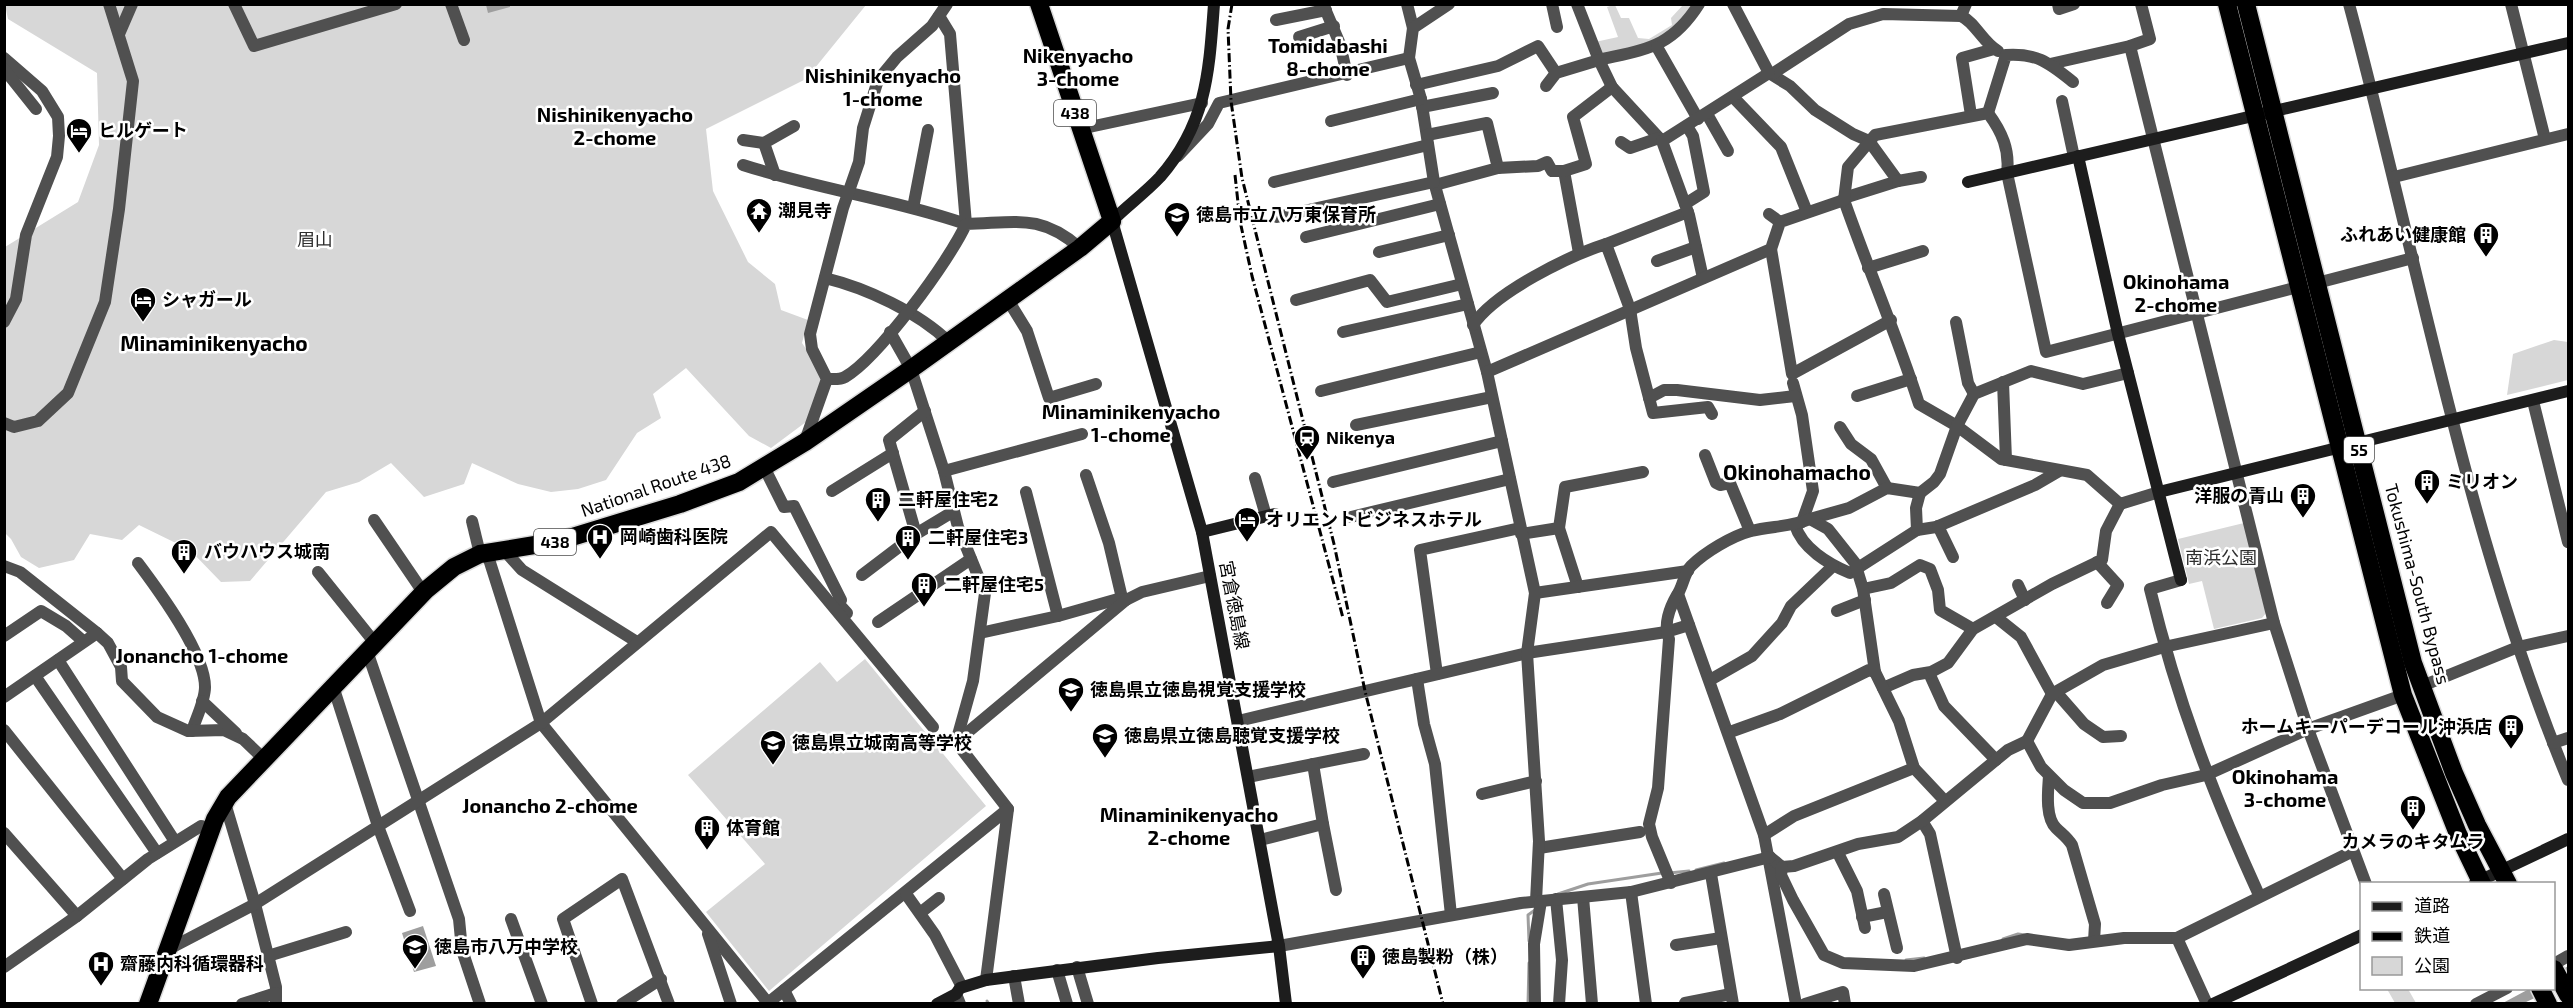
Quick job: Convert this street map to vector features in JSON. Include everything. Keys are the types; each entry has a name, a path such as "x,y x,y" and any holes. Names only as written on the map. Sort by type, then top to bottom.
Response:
{"highway":[{"name":"438","path":"1039,4 1112,221"},
{"name":"55","path":"2227,4 2403,695 2479,882"},
{"name":"Tokushima-South Bypass","path":"2246,4 2357,443 2422,686 2454,773 2504,877"},
{"name":"National Route 438","path":"148,1004 212,830 225,802 423,592 454,567 490,553 559,541 680,504 739,482 805,442 949,342 1080,248 1112,221"},
{"path":"2555,971 2567,991"}],"street":[{"path":"4,423 15,427 39,421 68,393 105,302 119,209 133,81 109,4"},
{"path":"119,34 132,4"},
{"path":"234,4 254,46 396,4"},
{"path":"451,4 464,40"},
{"path":"805,442 827,379 812,349 810,333 859,162 862,128 878,80 939,16 947,4"},
{"path":"1173,160 1188,136 1202,103 1208,80 1214,4"},
{"path":"1407,4 1413,28 1410,58 1421,103 1434,183 1468,305 1476,320 1534,593 1527,653 1539,848 1539,901 1534,944 1535,1004"},
{"path":"1413,28 1449,4"},
{"path":"1552,4 1557,27"},
{"path":"1577,4 1612,87 1661,140 1687,211 1703,278"},
{"path":"1546,86 1556,73 1657,46 1687,23 1700,4"},
{"path":"1733,4 1771,74 1790,86 1815,110 1853,134 1869,141 1898,181"},
{"path":"1961,16 1966,4"},
{"path":"2058,4 2058,9 2074,4"},
{"path":"2049,64 2130,46 2150,39 2140,4"},
{"path":"2349,4 2394,177 2452,420 2484,538 2518,647 2568,780"},
{"path":"2511,4 2545,140"},
{"path":"1276,20 1324,7 1334,26 1347,75"},
{"path":"1621,142 1630,148 1661,140 1697,120 1849,24 1882,9 1961,16 1968,19 1973,28 1994,49 2006,56 2025,54 2049,64 2073,82"},
{"path":"827,379 843,378 858,368 929,285 966,224 950,34 939,16"},
{"path":"1299,37 1334,26"},
{"path":"1968,182 2568,43"},
{"path":"1416,85 1498,66 1538,46 1556,73"},
{"path":"1657,46 1697,120 1728,151"},
{"path":"2130,46 2274,623 2308,729 2365,882"},
{"path":"1971,115 1962,58 1994,49"},
{"path":"1988,113 2006,56"},
{"path":"4,58 42,91 58,117 59,136 57,157 26,235 16,299 4,322"},
{"path":"1112,221 1158,178 1208,124 1219,103 1347,75 1410,58"},
{"path":"4,69 36,109"},
{"path":"1277,217 1498,168 1538,166 1546,162 1552,171 1564,171 1586,164 1573,117 1612,87"},
{"path":"1331,121 1421,103 1493,93"},
{"path":"1733,97 1781,147 1807,212"},
{"path":"2062,101 2118,334 2181,580 2150,589 2164,647 2206,775 2259,895"},
{"path":"1080,129 1202,103"},
{"path":"1988,113 1875,135 1848,166 1844,199 1919,404 1957,426 2006,460 2087,475 2120,504"},
{"path":"1988,113 2002,133 2008,161 2007,173 2046,352 2298,287"},
{"path":"1646,234 1687,211 1704,192 1693,136 1697,120"},
{"path":"1274,182 1487,123 1498,168"},
{"path":"743,140 764,142 794,126"},
{"path":"913,207 928,130"},
{"path":"2394,177 2568,134"},
{"path":"764,142 775,175"},
{"path":"744,165 848,194 913,207 966,224 1036,222 1062,233 1080,248"},
{"path":"1564,171 1579,253"},
{"path":"1780,222 1898,181 1921,177"},
{"path":"1306,237 1440,204"},
{"path":"1476,320 1524,284 1579,253 1687,211"},
{"path":"1769,214 1780,222"},
{"name":"宮倉徳島線","path":"1112,221 1202,532 1279,946 1286,1004"},
{"path":"1780,222 1771,249 1792,374 1890,320"},
{"path":"1379,252 1449,235"},
{"path":"1606,244 1630,309 1636,348 1653,413 1708,407 1712,414"},
{"path":"1657,261 1696,247"},
{"path":"1487,372 1771,249"},
{"path":"1868,268 1923,251"},
{"path":"2317,283 2413,258"},
{"path":"825,278 857,287 907,312 933,327 949,342"},
{"path":"1296,300 1370,280 1387,302 1462,284"},
{"path":"1008,300 1027,331 1049,398 1096,384"},
{"path":"1343,332 1468,305"},
{"path":"1956,322 1968,383 1974,394"},
{"path":"890,332 910,369 944,471 954,511 985,593 973,681 956,742"},
{"path":"1321,391 1481,352"},
{"path":"1917,530 1916,508 1920,493 1940,474 1957,426 1974,394 2031,371 2083,384 2128,374"},
{"path":"1857,396 1911,379"},
{"path":"2002,382 2006,460"},
{"path":"1649,398 1664,390 1677,390 1760,400 1794,390 1802,415 1813,491 1799,538 1833,566 1850,573 1917,530 1938,526 2035,485 2059,471"},
{"path":"1883,688 1913,675 1929,673 1948,663 1973,629 2102,560 2106,531 2120,504 2235,472 2568,391"},
{"path":"1356,425 1492,397"},
{"path":"2533,401 2568,542"},
{"path":"916,534 889,440 925,411"},
{"path":"1840,427 1851,444 1871,459 1887,488"},
{"path":"944,471 1082,434"},
{"path":"1333,482 1502,441"},
{"path":"832,491 893,453"},
{"path":"1705,455 1716,483 1720,485 1730,483 1750,531"},
{"path":"764,467 784,507 794,506 841,600 837,602 853,620 847,624"},
{"path":"1578,587 1558,528 1565,487 1643,472"},
{"path":"1086,475 1124,599"},
{"path":"1202,532 1270,515 1256,478"},
{"path":"1351,517 1509,479"},
{"path":"1671,883 1652,837 1650,824 1658,788 1668,639 1666,632 1670,605 1678,594 1689,567 1718,547 1750,531 1802,522 1849,508 1887,488 1920,493"},
{"path":"1026,492 1058,616"},
{"path":"862,575 916,534 954,511"},
{"path":"374,520 423,592"},
{"path":"472,520 490,553 541,723 768,1003 906,894 1008,808"},
{"path":"1802,522 1828,529 1857,569 1864,595 1875,672 1899,721 1914,768 1944,800"},
{"path":"1938,526 1953,557"},
{"path":"1437,674 1420,550 1521,531 1558,528"},
{"path":"167,950 255,904 541,723 771,532 933,727"},
{"path":"490,553 522,570 637,642"},
{"path":"878,622 971,559"},
{"path":"2097,562 2118,585 2106,603"},
{"path":"138,563 162,595 203,668 205,690 192,731"},
{"path":"1838,611 1920,565 1930,569 1938,590 1940,610 1973,629"},
{"path":"4,566 20,572 97,633 108,644 121,667 122,681 157,717 192,731 224,730 243,739"},
{"path":"1710,680 1752,656 1782,622 1791,606 1833,566"},
{"path":"1534,593 1688,571"},
{"path":"318,572 371,647 417,801 459,919 462,950 480,1004"},
{"path":"980,633 1058,616 1142,592 1210,576"},
{"path":"2018,585 2025,600"},
{"path":"1678,594 1730,732 1764,835 1770,857 1796,1004"},
{"path":"956,742 1124,599"},
{"path":"4,636 41,611 66,626 83,641"},
{"path":"1996,616 2020,637 2054,693 2084,724 2103,737 2121,736"},
{"path":"1770,857 1782,867 1794,866 1825,854 1838,853 1858,844 1898,837 1922,821 1944,800 2008,750 2027,741 2054,693 2103,665 2164,647 2274,623"},
{"path":"1238,721 1527,653 1666,632 1689,625"},
{"path":"4,697 97,633"},
{"path":"2422,686 2518,647 2568,636"},
{"path":"58,660 174,840"},
{"path":"1730,732 1780,714 1869,670 1875,672"},
{"path":"1929,673 1944,706 1968,724 1996,760"},
{"path":"35,676 157,853"},
{"path":"1418,679 1424,724 1435,764 1451,915"},
{"path":"333,686 378,826 410,911"},
{"path":"2027,741 2049,776 2083,802 2110,803 2163,785 2206,775 2308,729 2403,695"},
{"path":"202,701 264,759"},
{"path":"4,730 123,879"},
{"path":"2553,743 2568,738"},
{"path":"956,742 1008,808 986,980"},
{"path":"1248,777 1364,754"},
{"path":"1313,764 1336,890"},
{"path":"1764,835 1794,816 1914,768"},
{"path":"2049,776 2050,816 2054,826 2065,834 2072,845 2095,924 2094,941"},
{"path":"1482,794 1536,781"},
{"path":"225,802 255,904 276,998 242,1004"},
{"path":"1922,821 1930,834 1957,957"},
{"path":"1260,840 1323,824"},
{"path":"4,967 77,916 174,840 201,826 212,830"},
{"path":"1539,848 1640,832"},
{"path":"4,833 77,916"},
{"path":"2479,882 2504,877 2568,839"},
{"path":"1782,867 1781,875 1785,884 1824,955 1843,963 1914,966 1957,957 2014,940 2037,940 2069,945 2094,941 2177,938 2259,895 2353,851"},
{"path":"1838,853 1857,891 1863,922 1887,912"},
{"path":"941,1002 960,995 986,980 1077,967 1279,946 1539,901 1631,892 1711,874 1770,857"},
{"path":"1685,1003 1732,999 1711,874"},
{"path":"592,1004 563,919 622,879 669,1004"},
{"path":"1631,892 1646,1004"},
{"path":"906,894 920,913 960,995"},
{"path":"1884,894 1897,948"},
{"path":"1583,897 1592,1004"},
{"path":"920,913 939,898"},
{"path":"1556,899 1562,960 1559,1004"},
{"path":"512,919 542,1004"},
{"path":"705,926 731,1004"},
{"path":"268,956 346,932"},
{"path":"2212,1004 2360,935"},
{"path":"1676,945 1721,938"},
{"path":"2177,938 2206,1004"},
{"path":"1077,967 1088,1004"},
{"path":"1057,970 1067,1004"},
{"path":"1014,976 1019,1004"},
{"path":"622,1004 661,979"},
{"path":"784,990 791,1004"},
{"path":"2476,1004 2502,990"},
{"path":"1805,1004 1843,992 1845,1004"}],"green space":[{"name":"眉山","path":"5,5 866,5 806,79 706,129 713,191 748,262 775,284 781,310 808,320 802,343 824,375 810,419 771,448 749,436 686,368 653,394 661,418 637,433 606,480 578,489 551,492 518,484 472,463 464,484 424,497 391,463 359,482 326,492 250,581 221,582 190,550 139,525 122,540 90,534 74,560 39,568 21,557 5,533 5,247 78,202 99,145 97,73 8,19"},
{"path":"1613,5 1621,18 1629,18 1638,38 1649,39 1672,25 1671,18 1683,5 1696,5 1656,43 1600,56 1595,42 1618,37 1607,7"},
{"path":"2554,340 2568,342 2568,380 2507,395 2513,354"},
{"name":"南浜公園","path":"2244,523 2266,613 2262,618 2214,629 2202,581 2189,584 2178,539"},
{"path":"865,659 986,806 769,991 706,912 765,864 688,775 820,662 837,682"},
{"path":"2388,990 2409,990 2416,1003 2395,1003"}],"shaded area":[{"path":"486,5 510,5 510,7 488,13"},
{"path":"423,926 436,966 414,972 402,933"},
{"path":"2568,966 2568,982 2555,988 2555,974"},
{"path":"2527,990 2551,990 2524,1003 2501,1004"}],"waterway":[{"path":"1696,870 1724,863"},
{"path":"1669,873 1689,871"},
{"path":"1558,894 1588,884 1662,873"},
{"path":"1529,941 1528,915 1535,910"},
{"path":"2003,939 2018,934 2025,935"},
{"path":"1906,960 1924,958"},
{"path":"1528,1004 1529,963"}],"railway":[{"path":"1232,4 1228,29 1231,101 1242,178 1334,544 1365,691 1443,1004"},
{"path":"1235,175 1240,221 1252,276 1343,618"}],"place":[{"name":"ヒルゲート","path":"79,154"},
{"name":"潮見寺","path":"759,234"},
{"name":"徳島市立八万東保育所","path":"1177,238"},
{"name":"ふれあい健康館","path":"2486,258"},
{"name":"シャガール","path":"143,323"},
{"name":"Nikenya","path":"1307,461"},
{"name":"ミリオン","path":"2427,505"},
{"name":"洋服の青山","path":"2303,519"},
{"name":"二軒屋住宅2","path":"878,523"},
{"name":"オリエントビジネスホテル","path":"1247,543"},
{"name":"岡崎歯科医院","path":"600,560"},
{"name":"二軒屋住宅3","path":"908,561"},
{"name":"バウハウス城南","path":"184,575"},
{"name":"二軒屋住宅5","path":"924,608"},
{"name":"徳島県立徳島視覚支援学校","path":"1071,713"},
{"name":"ホームキーパーデコール沖浜店","path":"2511,750"},
{"name":"徳島県立徳島聴覚支援学校","path":"1105,759"},
{"name":"徳島県立城南高等学校","path":"773,766"},
{"name":"カメラのキタムラ","path":"2413,831"},
{"name":"体育館","path":"707,851"},
{"name":"徳島市八万中学校","path":"415,970"},
{"name":"徳島製粉（株）","path":"1363,980"},
{"name":"齋藤内科循環器科","path":"101,987"}],"district":[{"name":"Tomidabashi 8-chome","path":"1328,58"},
{"name":"Nikenyacho 3-chome","path":"1078,68"},
{"name":"Nishinikenyacho 1-chome","path":"883,88"},
{"name":"Nishinikenyacho 2-chome","path":"615,126"},
{"name":"Okinohama 2-chome","path":"2176,294"},
{"name":"Minaminikenyacho","path":"214,344"},
{"name":"Minaminikenyacho 1-chome","path":"1131,424"},
{"name":"Okinohamacho","path":"1797,473"},
{"name":"Jonancho 1-chome","path":"202,656"},
{"name":"Okinohama 3-chome","path":"2285,788"},
{"name":"Jonancho 2-chome","path":"550,806"},
{"name":"Minaminikenyacho 2-chome","path":"1189,826"}]}
